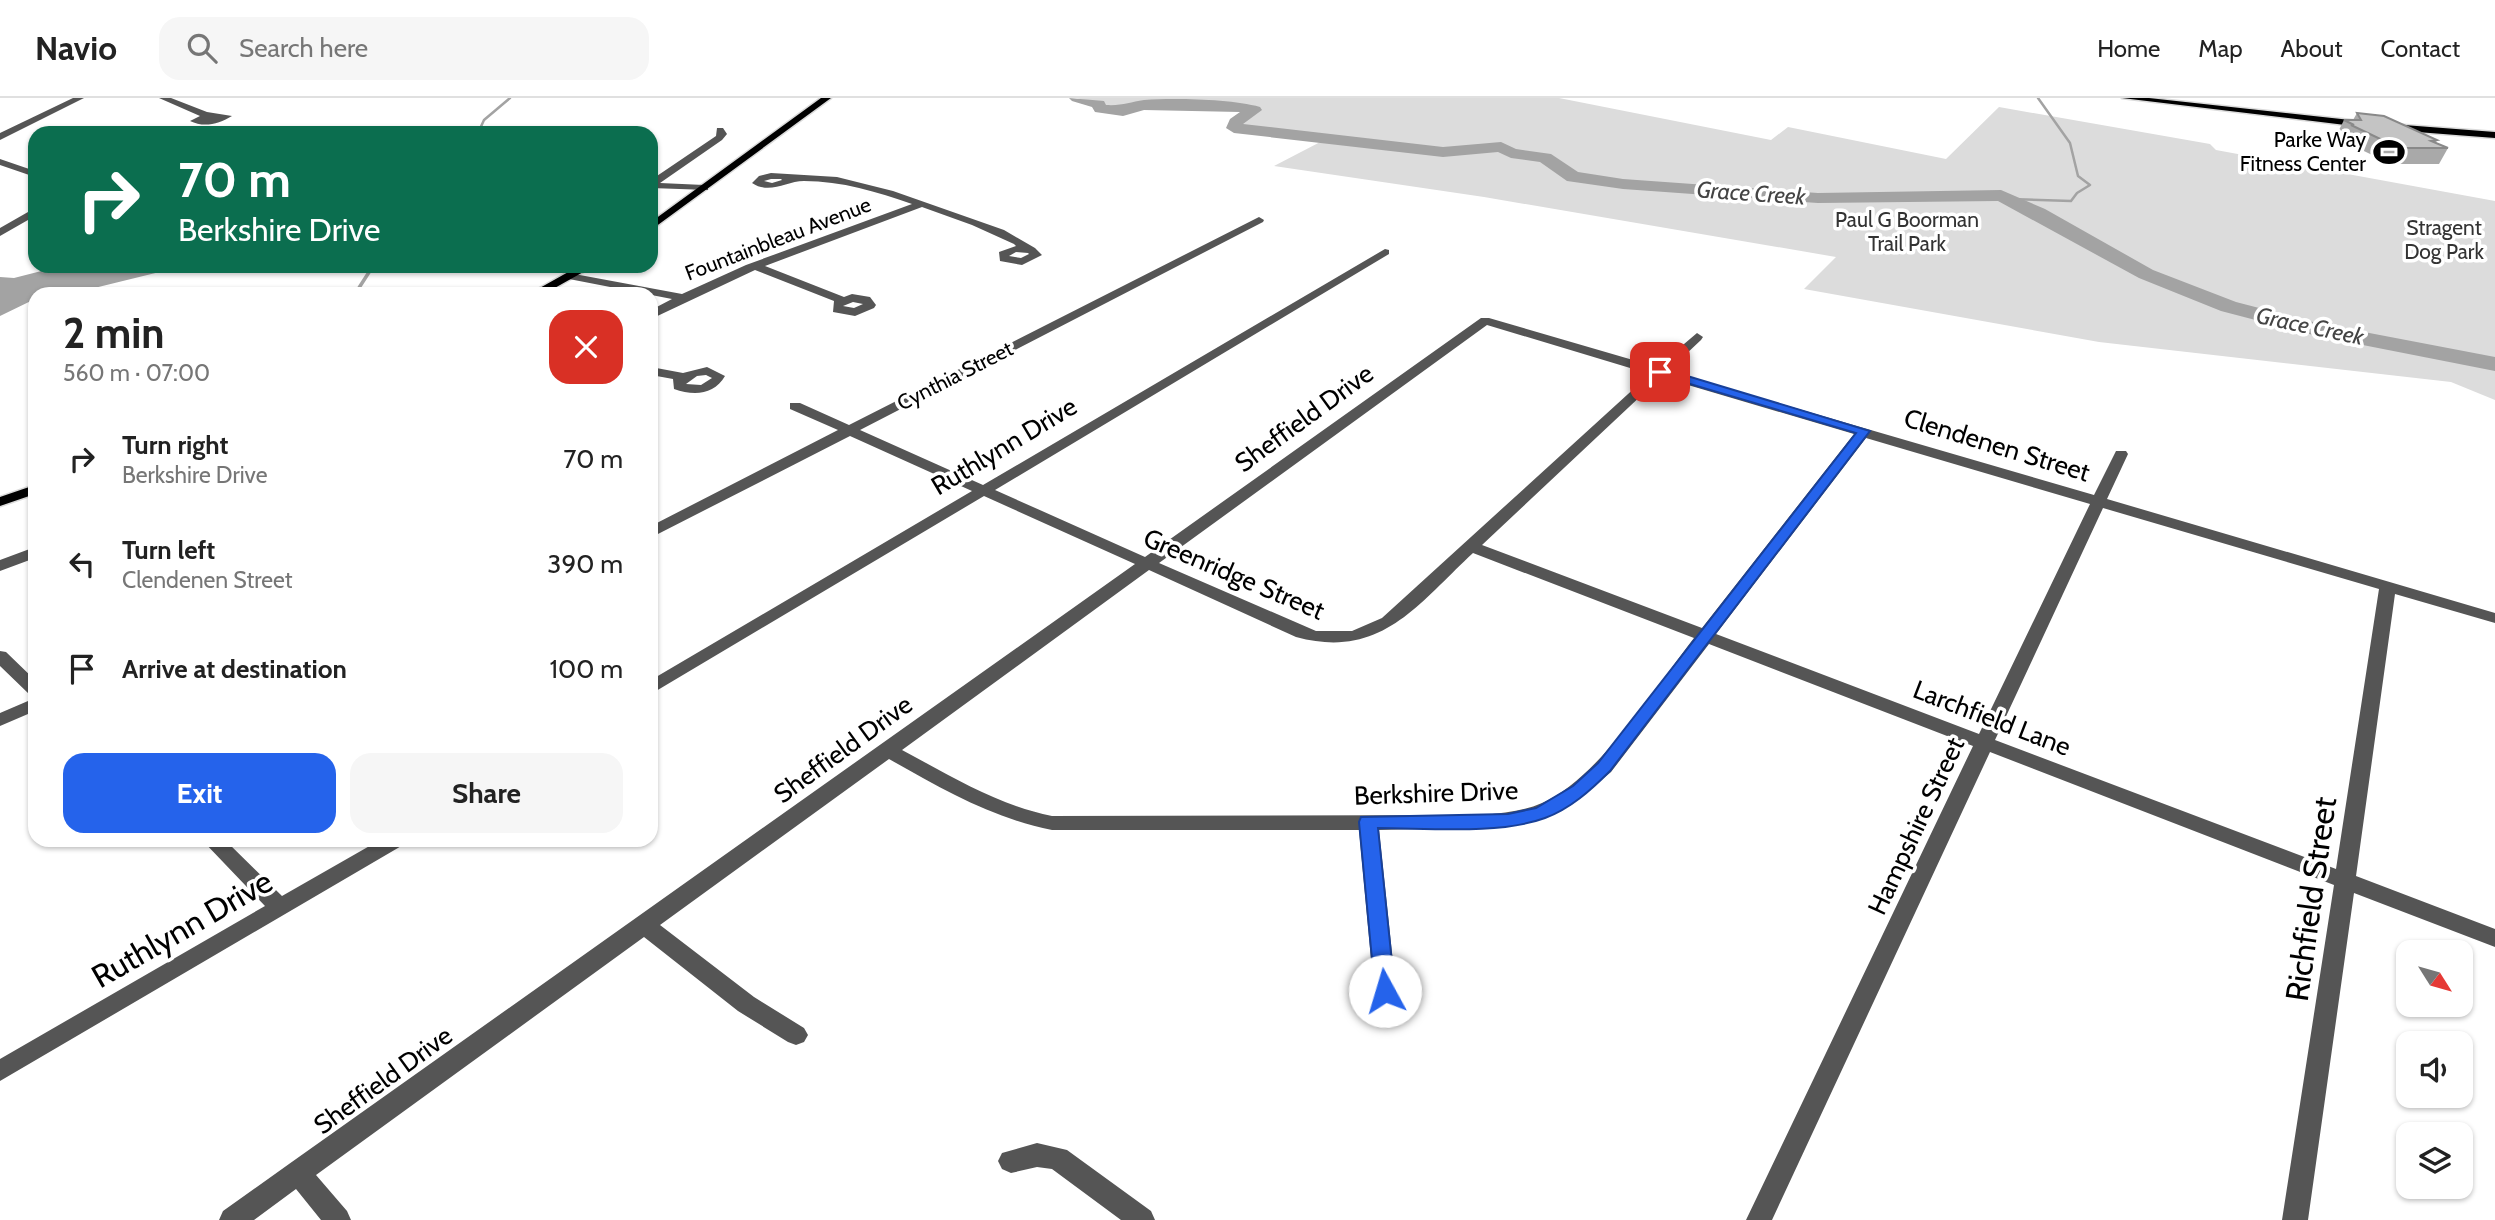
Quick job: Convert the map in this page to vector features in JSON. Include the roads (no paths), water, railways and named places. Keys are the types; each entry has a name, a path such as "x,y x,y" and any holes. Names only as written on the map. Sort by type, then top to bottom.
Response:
{"main road":[{"path":"658,221 827,98"},
{"path":"2126,98 2386,127 2495,135"},
{"path":"548,287 575,273"},
{"path":"0,502 28,492"}],"street":[{"path":"0,137 80,98"},
{"path":"163,98 205,115"},
{"path":"658,180 719,138 722,134 720,130"},
{"path":"0,162 28,172"},
{"path":"789,179 847,182 1007,234 1023,243 1026,249"},
{"path":"658,185 704,188"},
{"name":"Fountainbleau Avenue","path":"658,311 681,297 755,266 921,204"},
{"path":"0,233 28,215"},
{"name":"Cynthia Street","path":"658,529 1259,220"},
{"name":"Ruthlynn Drive","path":"658,684 1385,251"},
{"path":"755,266 842,300"},
{"path":"569,276 628,287"},
{"path":"658,293 681,297"},
{"name":"Clendenen Street","path":"1485,321 2495,618"},
{"name":"Sheffield Drive","path":"233,1220 1485,321"},
{"name":"Greenridge Street","path":"795,406 1302,633 1325,639 1343,639 1372,632 1389,621 1697,337"},
{"path":"658,372 682,377"},
{"name":"Berkshire Drive","path":"888,750 1000,810 1038,821 1079,824 1484,822 1529,816 1550,809 1580,790 1604,767 1864,431"},
{"name":"Hampshire Street","path":"1759,1220 2121,454"},
{"name":"Larchfield Lane","path":"1470,546 2495,938"},
{"path":"0,566 28,555"},
{"name":"Richfield Street","path":"2295,1220 2388,586"},
{"path":"0,656 28,683"},
{"path":"2,716 28,707"},
{"path":"1368,822 1385,991"},
{"path":"219,847 281,908"},
{"name":"Ruthlynn Drive","path":"0,1071 384,847"},
{"path":"644,925 746,1004 796,1035"},
{"path":"1012,1161 1037,1155 1058,1158 1142,1220"},
{"path":"298,1172 338,1220"}],"waterway":[{"path":"481,126 484,120 510,98"},
{"name":"Grace Creek","path":"1077,98 1098,104 1101,109 1123,111 1143,105 1235,107 1254,110 1236,122 1234,128 1443,152 1501,147 1511,153 1545,158 1573,177 1623,184 1818,198 2001,195 2038,213 2109,255 2186,292 2317,330 2495,364"},
{"path":"2010,199 2071,201 2077,193 2090,185 2078,176 2070,143 2038,98"},
{"path":"360,287 368,273"}],"place":[{"name":"Parke Way Fitness Center","path":"2389,152"}],"park label":[{"name":"Paul G Boorman Trail Park","path":"1907,232"},
{"name":"Stragent Dog Park","path":"2444,240"}]}
